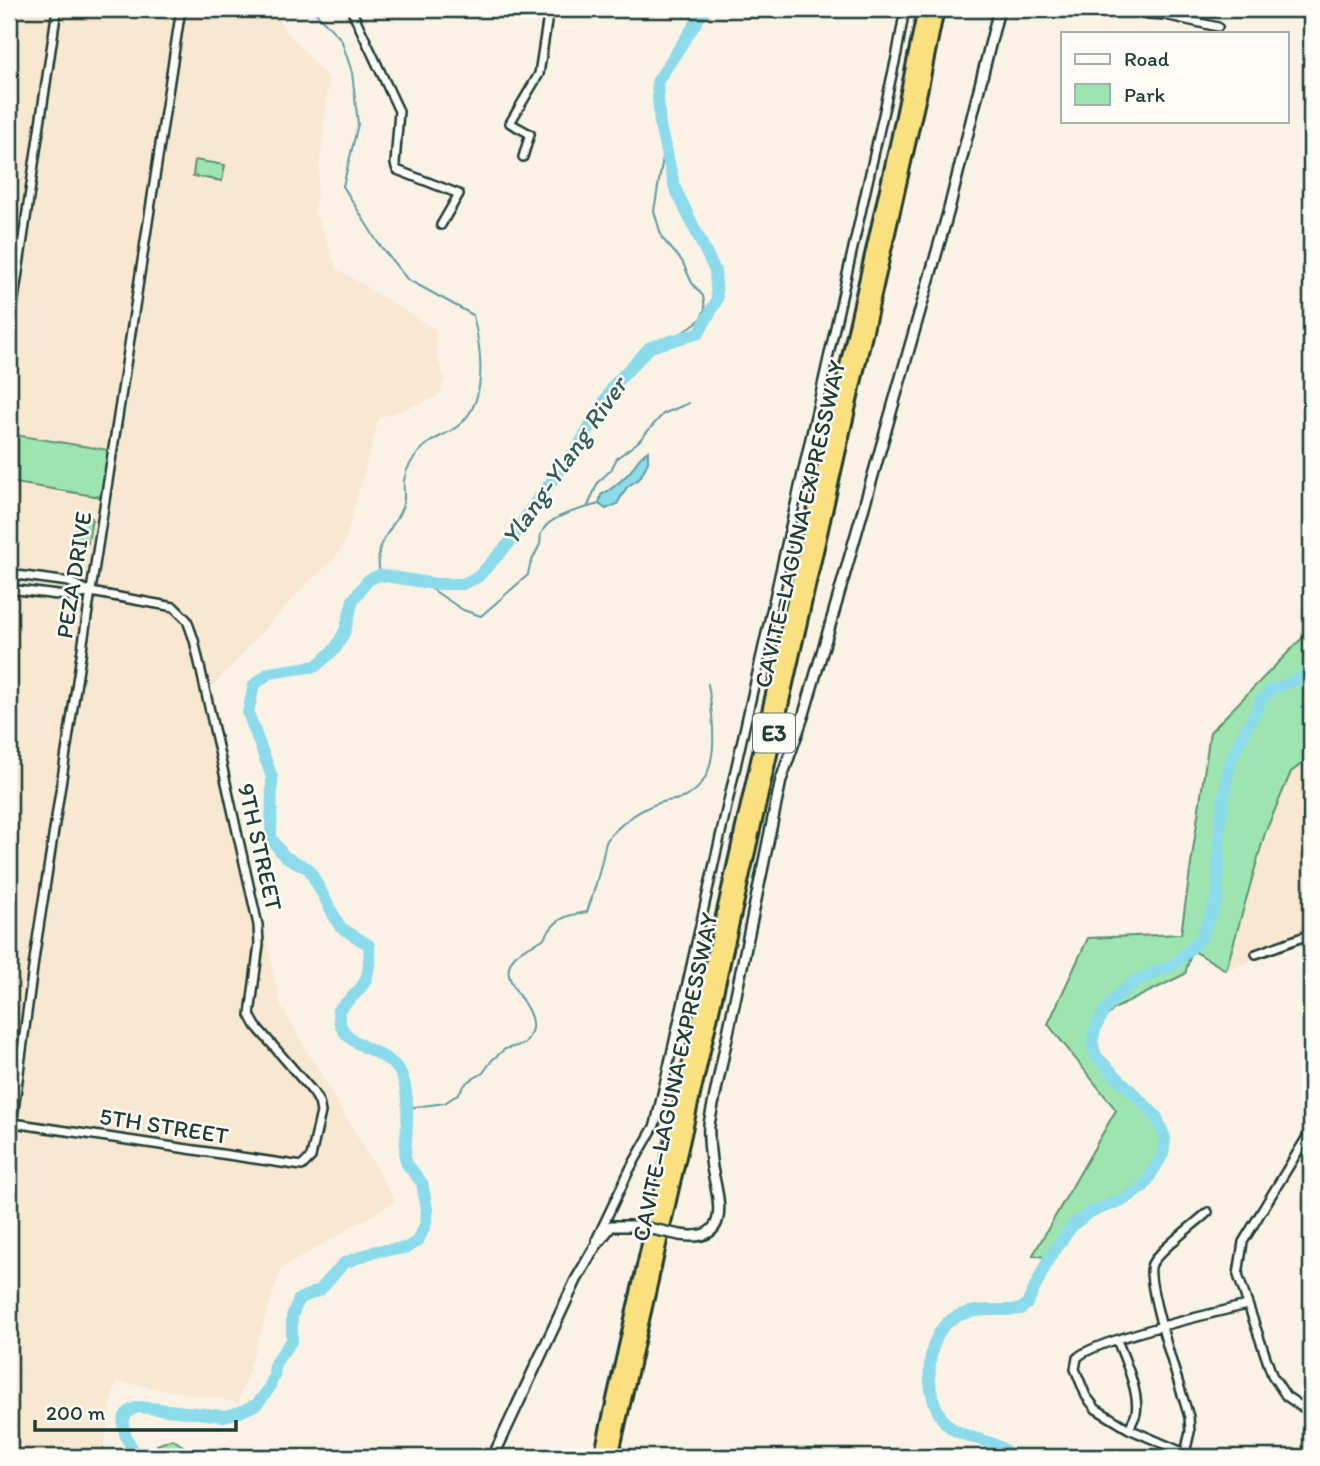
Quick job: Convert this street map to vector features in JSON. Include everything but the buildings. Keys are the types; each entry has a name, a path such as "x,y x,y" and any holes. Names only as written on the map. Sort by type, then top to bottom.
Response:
{"highway":[{"name":"CAVITE–LAGUNA EXPRESSWAY","path":"601,1457 898,140 925,9"},
{"name":"CAVITE–LAGUNA EXPRESSWAY","path":"611,1457 918,99 936,9"}],"street":[{"path":"9,333 57,9"},
{"name":"PEZA DRIVE","path":"9,1147 36,946 181,9"},
{"path":"351,9 399,111 395,164 397,170 459,194 442,225"},
{"path":"523,158 530,134 510,123 539,74 549,9"},
{"path":"493,1457 550,1332 630,1169 655,1125 905,9"},
{"path":"588,1258 611,1226 638,1226 680,1235 703,1236 713,1229 719,1218 709,1124 781,780 804,714 944,227 999,9"},
{"path":"1135,9 1218,27"},
{"name":"9TH STREET","path":"9,573 69,582 90,593"},
{"name":"9TH STREET","path":"9,589 66,596 90,593 165,604 174,607 187,620 194,640 258,925 260,944 250,1015 256,1026 319,1102 321,1111 308,1162"},
{"path":"1256,954 1311,934"},
{"name":"5TH STREET","path":"13,1123 302,1166 308,1162"},
{"path":"1311,1130 1243,1242 1238,1275 1278,1385 1286,1396 1311,1413"},
{"path":"1185,1453 1190,1432 1189,1417 1162,1327 1149,1271 1156,1258 1208,1212"},
{"path":"1194,1457 1129,1429 1092,1406 1075,1369 1079,1355 1117,1340 1247,1305"},
{"path":"1117,1340 1136,1404 1136,1412 1129,1429"}],"shaded area":[{"path":"9,9 276,9 282,27 329,79 315,211 337,269 436,330 438,360 445,379 435,398 379,418 345,542 335,559 308,582 212,687 281,1006 395,1201 281,1269 238,1403 116,1381 102,1457 9,1457"},
{"path":"1311,757 1311,938 1226,970 1265,833 1291,772"}],"green space":[{"path":"195,160 225,165 222,181 193,176"},
{"path":"9,434 108,450 101,497 9,482"},
{"path":"78,515 92,518 88,543 74,541"},
{"path":"1311,629 1311,757 1291,772 1265,833 1226,970 1192,950 1185,974 1114,1009 1096,1027 1092,1042 1096,1056 1146,1100 1165,1138 1163,1154 1144,1186 1125,1199 1088,1213 1072,1226 1049,1258 1033,1255 1116,1110 1048,1024 1088,938 1181,934 1210,732"},
{"path":"172,1439 200,1457 160,1457 157,1445"}],"water":[{"path":"648,451 648,462 640,478 627,487 617,504 606,509 599,504 601,495 623,479"}],"waterway":[{"path":"312,9 341,39 352,72 358,124 343,186 378,243 407,279 473,315 480,358 478,389 468,416 458,426 427,444 408,467 402,506 380,547 380,575"},
{"name":"Ylang-Ylang River","path":"137,1457 124,1429 123,1422 130,1411 139,1407 224,1416 257,1404 268,1390 274,1376 275,1363 292,1340 292,1316 299,1299 320,1290 344,1263 376,1251 406,1248 418,1241 426,1223 427,1209 422,1183 407,1164 405,1157 407,1105 402,1076 390,1061 346,1034 340,1022 338,1010 360,989 367,975 369,945 340,927 309,869 284,856 271,838 272,777 248,713 254,685 269,673 316,666 335,649 345,631 353,600 368,580 380,575 435,584 462,584 478,577 511,541 532,507 578,447 614,385 650,347 699,333 717,300 715,271 675,188 660,126 657,82 705,9"},
{"path":"665,145 654,211 662,238 682,261 692,283 703,296 705,308 701,319 671,341"},
{"path":"588,506 598,482 611,470 617,458 638,442 663,414 689,403"},
{"path":"406,578 427,586 463,610 481,616 528,575 541,534 550,522 599,504"},
{"path":"1012,1457 998,1446 957,1432 941,1417 931,1388 931,1356 935,1341 942,1328 952,1319 968,1312 1021,1309 1027,1304 1049,1258 1072,1226 1088,1213 1125,1199 1144,1186 1163,1154 1165,1138 1156,1116 1096,1056 1092,1042 1096,1027 1104,1011 1117,996 1135,981 1175,964 1201,938 1217,899 1220,822 1233,754 1262,699 1271,690 1311,674"},
{"path":"407,1108 445,1103 458,1094 467,1082 483,1073 492,1060 505,1049 526,1042 532,1024 526,1006 511,981 510,965 518,953 543,939 561,920 587,912 605,845 615,831 645,809 685,797 697,788 706,776 713,746 708,684"}]}
